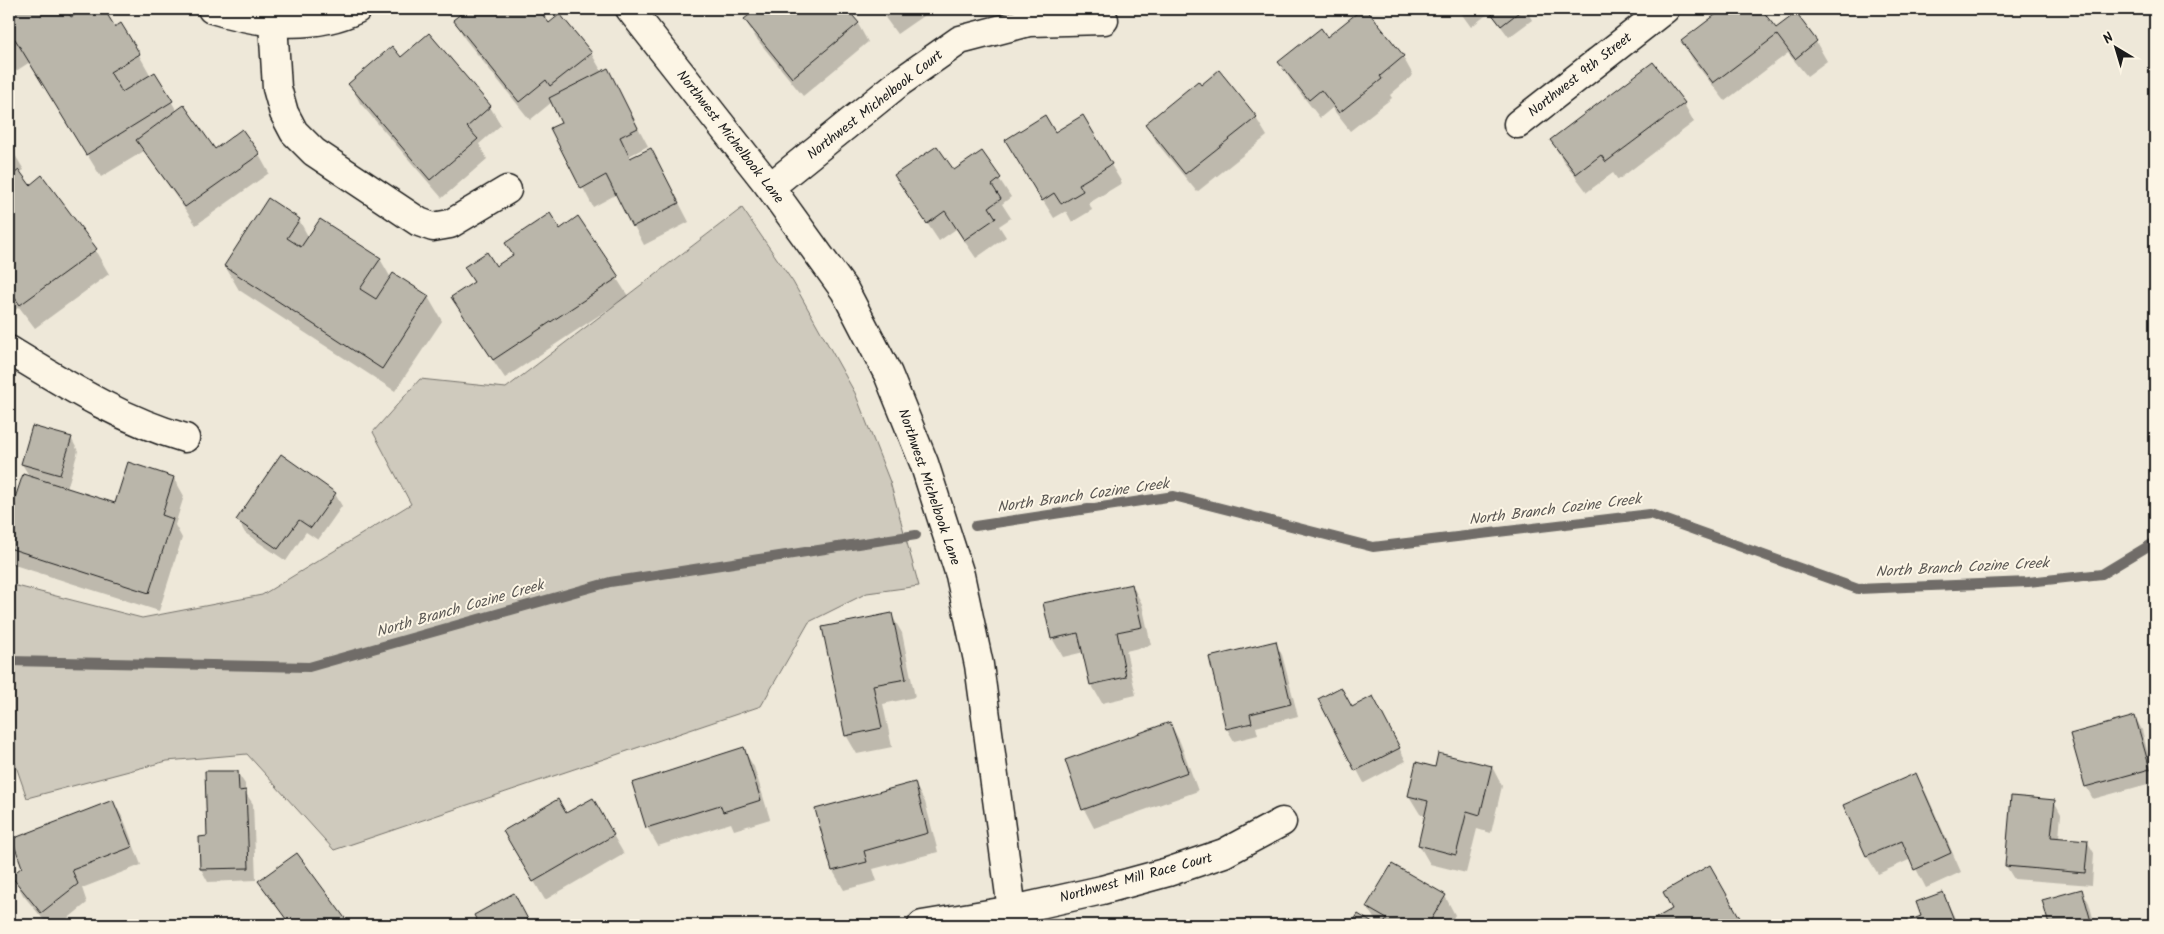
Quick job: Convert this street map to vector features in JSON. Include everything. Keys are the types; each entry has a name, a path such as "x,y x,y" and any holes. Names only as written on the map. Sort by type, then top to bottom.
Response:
{"street":[{"path":"212,9 238,17 273,22 318,22 339,17 357,9"},
{"name":"Northwest Michelbook Lane","path":"630,9 770,187 845,291 888,374 924,463 960,575 979,665 1013,918"},
{"name":"Northwest 9th Street","path":"1518,124 1665,9"},
{"name":"Northwest Michelbook Court","path":"770,187 900,82 960,40 1029,22 1104,20"},
{"path":"273,22 276,88 284,114 294,132 314,152 419,222 433,227 450,224 507,190"},
{"path":"9,350 92,400 158,430 185,438"},
{"name":"Northwest Mill Race Court","path":"922,925 1013,918 1224,854 1282,822"}],"shaded area":[{"path":"742,208 793,282 855,393 890,482 919,586 867,593 809,622 761,706 334,850 247,754 167,761 27,798 9,746 9,584 142,618 262,595 411,504 373,432 420,379 506,388"}],"building":[{"path":"9,9 66,9 71,17 85,9 104,9 115,27 121,23 140,54 110,72 122,92 155,72 173,101 86,155 15,39 9,43"},
{"path":"467,9 538,9 549,23 560,14 592,53 550,86 546,80 519,102 453,20"},
{"path":"757,9 847,9 859,23 792,78 744,19"},
{"path":"880,9 897,9 886,16"},
{"path":"1362,9 1366,9 1404,56 1380,76 1382,79 1339,113 1321,90 1309,100 1278,62 1321,28 1327,37"},
{"path":"1488,9 1523,9 1501,26"},
{"path":"1723,9 1761,9 1776,28 1796,13 1817,41 1795,59 1777,35 1713,83 1681,41"},
{"path":"429,33 491,106 467,127 478,139 430,180 348,84 392,46 401,57"},
{"path":"1653,62 1685,103 1606,162 1601,155 1576,174 1550,140"},
{"path":"608,68 638,128 620,137 630,158 651,148 679,203 632,227 606,175 581,189 550,128 561,123 549,98"},
{"path":"1219,70 1257,117 1185,174 1145,124 1198,81 1201,85"},
{"path":"184,105 215,149 242,129 260,154 185,207 136,140"},
{"path":"1045,115 1055,132 1083,115 1112,164 1079,184 1083,191 1061,204 1054,193 1042,201 1005,140"},
{"path":"937,146 954,170 982,151 1001,178 992,185 1001,199 989,207 996,218 964,240 945,211 927,224 894,175"},
{"path":"19,170 30,185 42,175 97,249 20,305 9,290 9,172 11,176"},
{"path":"268,198 300,219 287,238 301,247 320,219 381,258 360,289 376,299 393,273 429,296 382,369 224,266"},
{"path":"550,213 560,229 578,216 619,277 493,360 451,297 474,282 464,267 487,252 496,266 513,255 505,243"},
{"path":"32,426 72,437 60,475 21,464"},
{"path":"281,454 336,493 311,528 299,520 278,549 236,520"},
{"path":"128,462 174,477 162,515 173,519 149,593 9,548 9,516 23,474 115,503"},
{"path":"1132,584 1142,627 1117,632 1126,677 1090,685 1078,633 1051,639 1043,603"},
{"path":"892,613 906,679 873,685 882,728 845,736 822,627"},
{"path":"1276,641 1291,704 1250,714 1252,723 1226,729 1209,657"},
{"path":"1341,687 1352,707 1373,696 1400,748 1355,771 1318,699"},
{"path":"2135,716 2150,769 2085,787 2070,734"},
{"path":"1170,722 1188,772 1082,810 1065,760"},
{"path":"744,747 761,800 723,812 720,805 646,828 632,783"},
{"path":"1438,753 1492,766 1480,815 1467,811 1456,855 1418,845 1428,801 1408,796 1416,762 1435,767"},
{"path":"205,771 238,771 239,791 246,790 249,868 200,869 199,837 207,836"},
{"path":"1916,773 1951,853 1914,870 1902,841 1866,856 1843,805"},
{"path":"915,782 928,833 864,851 867,862 832,871 815,809"},
{"path":"2011,796 2055,800 2051,837 2088,840 2085,873 2005,866"},
{"path":"593,798 614,835 533,882 503,831 558,799 566,813"},
{"path":"113,800 132,847 72,870 78,884 41,913 11,876 22,867 12,839"},
{"path":"297,853 347,921 342,925 286,925 289,923 258,881"},
{"path":"1392,864 1446,895 1429,923 1433,925 1383,925 1387,919 1366,907"},
{"path":"1710,865 1744,925 1651,925 1649,922 1672,909 1663,892"},
{"path":"2082,889 2092,925 2049,925 2042,900"},
{"path":"1943,892 1956,925 1897,925 1921,916 1916,902"},
{"path":"514,893 531,925 479,925 474,915"},
{"path":"1358,914 1376,925 1351,925"}],"waterway":[{"name":"North Branch Cozine Creek","path":"975,526 1174,496 1373,547 1650,514 1858,589 2028,582 2102,574 2155,542"},
{"name":"North Branch Cozine Creek","path":"9,661 309,667 610,582 916,535"}]}
